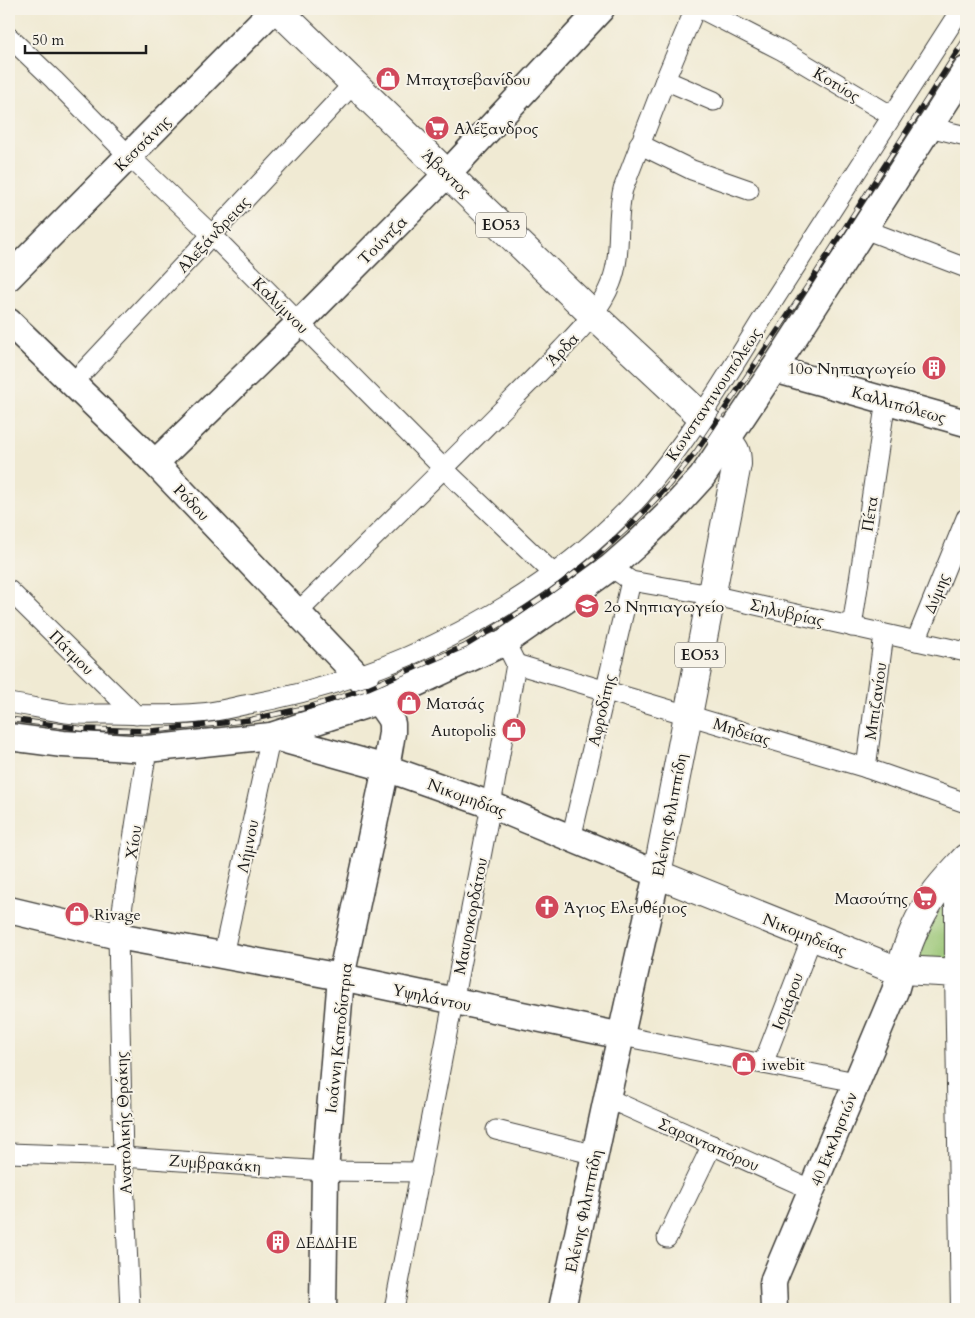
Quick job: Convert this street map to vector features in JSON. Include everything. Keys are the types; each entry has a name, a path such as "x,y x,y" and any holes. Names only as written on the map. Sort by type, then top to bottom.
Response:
{"main road":[{"name":"Άβαντος","path":"276,9 593,315 727,440"},
{"name":"Ελένης Φιλιππίδη","path":"657,874 737,464 736,450 727,440"},
{"path":"901,970 911,938 932,898 966,858"},
{"path":"965,1309 963,1018 959,973 962,943 959,902 966,864"},
{"name":"Νικομηδείας","path":"657,874 886,966 901,970 959,973"}],"street":[{"name":"Κεσσάνης","path":"9,277 276,9"},
{"name":"Τούντζα","path":"155,463 299,323 447,174 600,9"},
{"name":"Άρδα","path":"298,612 444,469 554,358 593,315 608,290 615,273 623,189 639,144 695,9"},
{"name":"Κοτύος","path":"701,9 783,51 892,116"},
{"name":"Κωνσταντινουπόλεως","path":"9,738 64,744 147,749 271,736 368,689 425,649 464,629 554,574 593,542 631,506 668,463 702,417 961,9"},
{"name":"Καλύμνου","path":"9,37 212,235 444,469 554,574"},
{"path":"368,689 511,653 567,599 621,574 648,534 702,477 966,70"},
{"path":"665,80 714,101"},
{"name":"Αλεξάνδρειας","path":"72,384 354,83"},
{"path":"929,127 966,136"},
{"path":"639,144 692,170 749,190"},
{"path":"864,229 966,268"},
{"name":"Ρόδου","path":"9,322 155,463 298,612 368,689"},
{"name":"Καλλιπόλεως","path":"774,368 966,423"},
{"name":"Πέτα","path":"852,627 886,400"},
{"name":"Δύμης","path":"916,641 966,518"},
{"name":"Σηλυβρίας","path":"621,574 966,652"},
{"name":"Αφροδίτης","path":"572,839 606,690 621,574"},
{"name":"Πάτμου","path":"9,590 136,715"},
{"name":"Μπιζανίου","path":"866,768 884,634"},
{"name":"Μηδείας","path":"511,653 606,690 866,768 966,803"},
{"name":"Μαυροκορδάτου","path":"394,1309 491,805 511,653"},
{"name":"Κωνσταντινουπόλεως","path":"9,703 68,713 136,715 201,713 313,690 368,689"},
{"name":"Ιωάννη Καποδίστρια","path":"322,1309 325,1171 341,978 392,733 390,718 368,689"},
{"name":"Νικομηδίας","path":"271,736 386,768 491,805 657,874"},
{"name":"Λήμνου","path":"223,956 271,736"},
{"name":"Χίου","path":"118,936 147,749"},
{"name":"Ελένης Φιλιππίδη","path":"562,1309 657,874"},
{"name":"Υψηλάντου","path":"9,910 118,936 341,978 856,1082"},
{"name":"Ανατολικής Θράκης","path":"118,936 123,1157 130,1309"},
{"name":"Ισμάρου","path":"762,1064 812,937"},
{"name":"40 Εκκλησιών","path":"774,1309 774,1279 895,991 901,970"},
{"name":"Σαρανταπόρου","path":"607,1098 812,1190"},
{"path":"496,1130 596,1155"},
{"path":"666,1238 712,1145"},
{"name":"Ζυμβρακάκη","path":"9,1153 123,1157 325,1171 421,1172"}],"green space":[{"path":"960,872 951,966 911,961"}],"railway":[{"path":"9,719 84,729 152,731 249,720 309,707 368,688 465,646 546,595 596,557 633,523 667,487 696,452 815,275 966,38"}],"place":[{"name":"Μπαχτσεβανίδου","path":"388,79"},
{"name":"Αλέξανδρος","path":"437,128"},
{"name":"10ο Νηπιαγωγείο","path":"934,368"},
{"name":"2ο Νηπιαγωγείο","path":"587,606"},
{"name":"Ματσάς","path":"409,703"},
{"name":"Autopolis","path":"514,730"},
{"name":"Μασούτης","path":"925,898"},
{"name":"Άγιος Ελευθέριος","path":"547,907"},
{"name":"Rivage","path":"77,914"},
{"name":"iwebit","path":"744,1064"},
{"name":"ΔΕΔΔΗΕ","path":"278,1242"}]}
